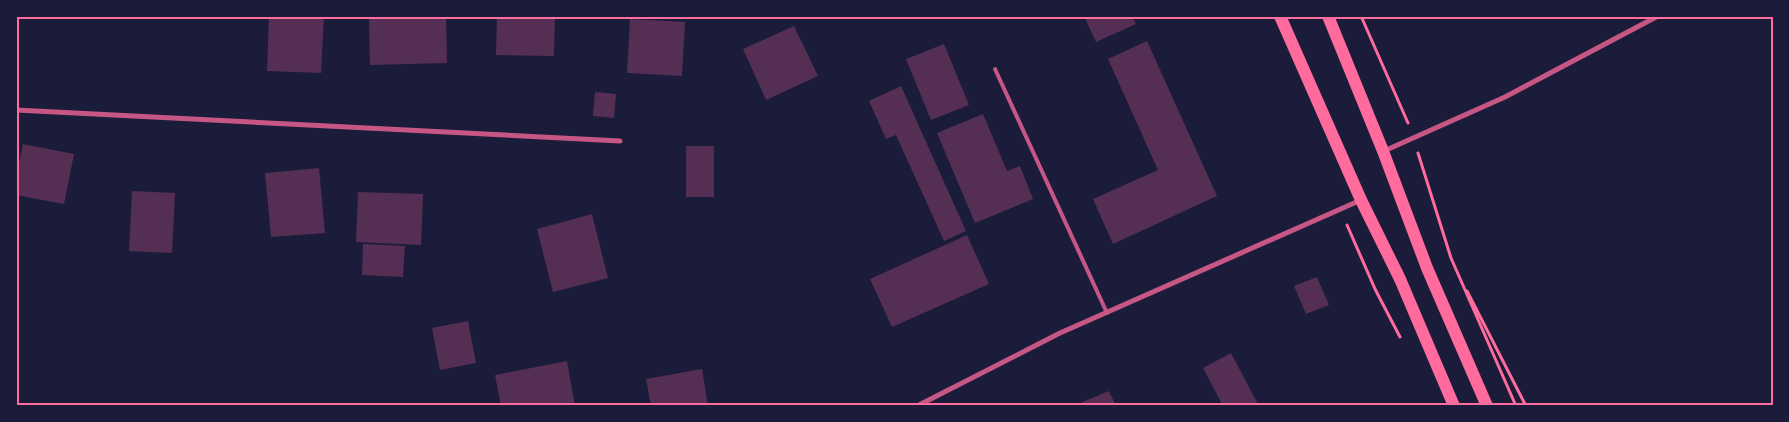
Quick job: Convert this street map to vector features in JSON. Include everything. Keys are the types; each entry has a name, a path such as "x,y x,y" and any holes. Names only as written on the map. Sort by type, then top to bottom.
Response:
{"main road":[{"path":"1280,16 1361,200 1400,279 1454,406"},
{"path":"1328,16 1383,151 1427,268 1487,406"}],"street":[{"path":"1383,151 1505,97 1658,16"},
{"path":"16,110 620,141"},
{"path":"917,406 1060,333 1361,200"}],"lane":[{"path":"995,69 1107,313"}],"path":[{"path":"1361,16 1414,138 1450,258 1516,406"},
{"path":"1341,210 1375,289 1402,342"},
{"path":"1450,258 1526,406"}],"building":[{"path":"269,16 324,16 321,73 267,71"},
{"path":"369,16 446,16 447,63 370,65"},
{"path":"497,16 555,16 554,56 496,55"},
{"path":"1084,16 1132,16 1136,24 1096,42"},
{"path":"630,19 685,22 682,76 627,73"},
{"path":"794,26 818,76 766,100 743,49"},
{"path":"1147,41 1217,196 1113,244 1093,199 1158,170 1108,59"},
{"path":"944,44 969,105 931,120 906,59"},
{"path":"901,86 966,231 944,241 896,135 886,139 869,101"},
{"path":"595,92 616,94 614,118 593,116"},
{"path":"983,114 1007,171 1020,166 1033,199 975,223 937,133"},
{"path":"23,144 74,154 64,204 16,195 16,177"},
{"path":"686,146 714,146 714,197 686,197"},
{"path":"319,168 325,233 271,237 265,173"},
{"path":"132,191 175,193 172,253 129,251"},
{"path":"358,192 423,194 421,245 356,242"},
{"path":"592,214 608,278 553,292 537,229"},
{"path":"967,235 989,284 892,327 870,279"},
{"path":"363,244 405,246 403,277 362,275"},
{"path":"1317,277 1329,305 1306,314 1294,286"},
{"path":"468,321 476,363 440,370 432,328"},
{"path":"1231,353 1259,406 1223,406 1203,368"},
{"path":"567,361 575,406 501,406 495,375"},
{"path":"702,369 708,406 651,406 646,379"},
{"path":"1109,391 1116,406 1073,406"}]}
